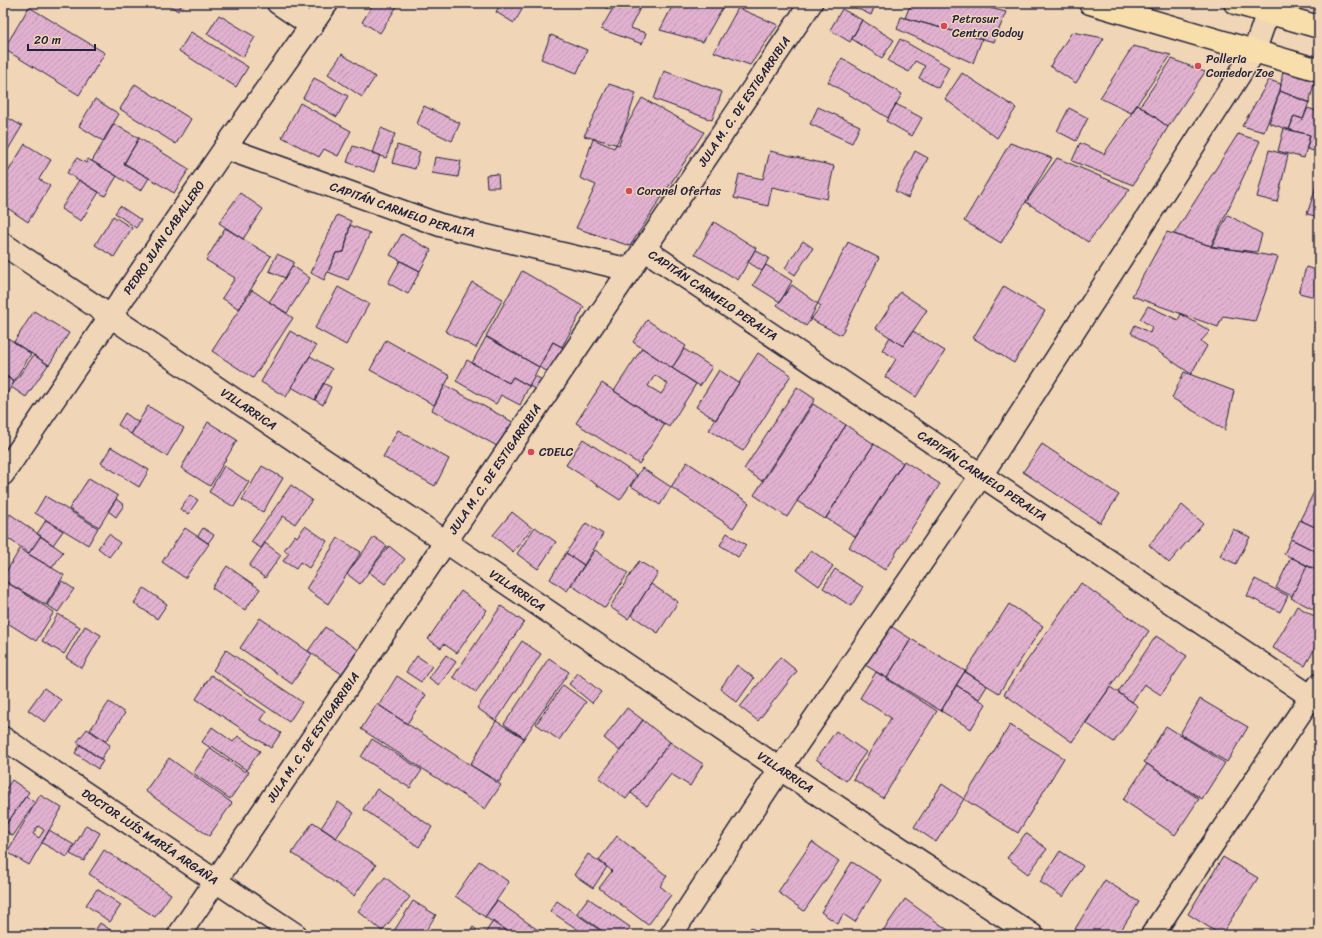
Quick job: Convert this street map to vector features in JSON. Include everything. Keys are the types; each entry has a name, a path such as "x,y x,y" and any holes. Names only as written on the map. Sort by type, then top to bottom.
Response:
{"highway":[{"path":"1090,3 1319,70"},
{"path":"1235,3 1271,8 1319,27"}],"street":[{"path":"278,3 312,26"},
{"name":"PEDRO JUAN CABALLERO","path":"3,474 225,148 327,3"},
{"name":"JULA M. C. DE ESTIGARRIBIA","path":"179,935 811,3"},
{"path":"671,935 780,769 982,474 1254,52 1271,8"},
{"name":"CAPITÁN CARMELO PERALTA","path":"225,148 440,225 630,270"},
{"name":"VILLARRICA","path":"3,244 780,769 1032,935"},
{"name":"CAPITÁN CARMELO PERALTA","path":"644,249 1316,694"},
{"path":"1152,935 1316,694"},
{"name":"DOCTOR LUÍS MARÍA ARGAÑA","path":"3,738 296,935"}],"building":[{"path":"166,3 183,3 178,11"},
{"path":"374,3 399,3 380,33 362,22"},
{"path":"501,3 526,3 514,23 496,12"},
{"path":"597,3 613,3 610,10"},
{"path":"616,3 629,3 640,8 630,28 646,33 642,44 601,29"},
{"path":"674,3 725,3 703,42 660,30"},
{"path":"854,3 876,3 871,15 852,6"},
{"path":"911,3 970,3 1006,12 994,42 905,18"},
{"path":"29,7 105,53 79,95 4,49"},
{"path":"738,8 778,25 750,65 714,52"},
{"path":"842,9 862,20 850,42 830,30"},
{"path":"219,15 255,37 243,57 207,34"},
{"path":"901,17 982,39 973,63 897,29"},
{"path":"862,20 894,40 882,58 852,39"},
{"path":"191,32 248,67 236,87 179,51"},
{"path":"1072,32 1104,38 1076,83 1050,66"},
{"path":"551,35 587,50 577,73 541,59"},
{"path":"900,39 949,67 938,88 919,78 925,66 915,61 909,72 888,61"},
{"path":"1133,46 1171,55 1131,113 1100,98"},
{"path":"342,54 375,77 362,97 328,74"},
{"path":"842,58 902,94 888,118 828,82"},
{"path":"1172,59 1205,72 1168,127 1140,106"},
{"path":"1283,70 1315,80 1309,103 1280,91"},
{"path":"664,71 722,92 712,120 654,99"},
{"path":"962,73 1016,108 997,138 945,99"},
{"path":"314,78 348,96 337,117 303,98"},
{"path":"1269,80 1281,84 1280,91 1264,132 1242,126"},
{"path":"135,84 191,119 176,144 120,109"},
{"path":"609,84 636,93 619,145 584,136"},
{"path":"1280,91 1309,102 1303,119 1294,116 1289,130 1269,123"},
{"path":"642,98 704,132 630,246 576,228 596,185 580,178 593,139 614,148"},
{"path":"95,99 119,114 103,141 79,126"},
{"path":"300,103 351,131 338,156 324,149 319,157 282,137"},
{"path":"896,104 922,118 912,136 886,121"},
{"path":"1138,104 1168,127 1133,185 1072,161 1080,143 1104,154"},
{"path":"424,106 460,123 452,141 417,124"},
{"path":"818,107 860,126 852,143 810,124"},
{"path":"1069,108 1088,118 1076,141 1057,131"},
{"path":"1308,108 1319,112 1318,152 1307,149 1310,135 1289,130 1294,116 1303,119"},
{"path":"3,115 22,126 3,158"},
{"path":"114,124 139,138 124,164 149,178 141,191 92,161"},
{"path":"381,128 395,134 386,158 372,153"},
{"path":"1284,128 1310,135 1304,158 1278,151"},
{"path":"1238,134 1260,141 1211,246 1174,234"},
{"path":"139,138 189,169 174,193 124,163"},
{"path":"1010,143 1052,158 1001,243 964,221"},
{"path":"25,144 51,160 39,179 50,186 28,222 3,205 3,180"},
{"path":"397,145 420,152 415,169 392,163"},
{"path":"353,146 380,155 374,172 347,162"},
{"path":"1269,150 1288,155 1277,202 1257,197"},
{"path":"770,151 834,166 827,199 772,187 768,206 734,198 739,174 763,179"},
{"path":"915,151 928,158 908,198 895,191"},
{"path":"435,157 461,161 458,177 432,173"},
{"path":"77,158 86,163 88,159 117,176 105,196 67,173"},
{"path":"1057,158 1130,189 1088,242 1026,202"},
{"path":"498,174 499,187 487,187 486,175"},
{"path":"1319,178 1319,217 1307,214"},
{"path":"79,180 99,192 81,221 61,209"},
{"path":"240,193 263,209 243,239 219,223"},
{"path":"120,206 141,220 136,228 115,213"},
{"path":"337,215 351,221 344,252 336,253 324,280 311,273"},
{"path":"1228,215 1262,234 1257,252 1211,247"},
{"path":"113,216 132,228 114,257 95,245"},
{"path":"714,222 756,248 738,280 695,254"},
{"path":"350,225 370,233 348,280 328,272 336,253 344,252"},
{"path":"225,228 271,256 239,309 222,298 235,278 206,260"},
{"path":"1167,232 1211,246 1278,257 1255,321 1223,316 1218,327 1132,296"},
{"path":"402,234 431,250 420,271 390,255"},
{"path":"803,241 813,248 795,275 785,268"},
{"path":"848,242 879,258 841,335 810,319"},
{"path":"755,250 769,258 762,271 748,262"},
{"path":"277,254 294,262 285,278 269,271"},
{"path":"400,261 420,271 408,294 388,283"},
{"path":"766,265 792,281 780,302 753,285"},
{"path":"293,266 310,278 287,313 269,302"},
{"path":"1306,267 1319,271 1319,298 1299,293"},
{"path":"522,271 584,307 562,347 553,342 539,367 486,336"},
{"path":"472,282 503,299 476,348 445,331"},
{"path":"792,285 821,306 806,326 777,305"},
{"path":"1004,286 1045,311 1014,363 973,338"},
{"path":"338,287 369,304 346,345 315,328"},
{"path":"252,290 293,318 253,378 212,351"},
{"path":"900,292 927,310 903,346 876,328"},
{"path":"1148,306 1178,320 1181,314 1210,331 1201,341 1207,346 1191,374 1131,333 1135,325 1150,333 1152,327 1140,319"},
{"path":"34,311 69,333 49,365 14,342"},
{"path":"647,320 686,346 672,368 633,342"},
{"path":"290,331 316,346 286,397 261,382"},
{"path":"913,331 945,351 916,397 885,377 896,359 882,350 890,337 903,346"},
{"path":"5,336 31,354 14,381 3,374 3,338"},
{"path":"486,337 539,367 529,386 513,377 509,383 472,363"},
{"path":"386,340 450,376 434,405 370,370"},
{"path":"553,342 569,351 556,376 539,367"},
{"path":"642,348 696,384 669,427 614,391","holes":["655,375 668,384 661,394 648,386"]},
{"path":"684,349 712,367 700,386 672,368"},
{"path":"758,353 791,375 743,451 709,430"},
{"path":"34,355 48,365 26,397 11,387"},
{"path":"310,356 332,369 315,400 291,387"},
{"path":"467,360 509,383 513,377 529,386 520,405 501,395 496,404 456,381"},
{"path":"719,370 739,383 716,420 696,407"},
{"path":"1184,372 1234,391 1225,430 1172,398"},
{"path":"3,375 14,382 3,400"},
{"path":"535,376 548,383 543,393 529,386"},
{"path":"323,383 331,387 323,405 315,400"},
{"path":"602,383 665,424 639,464 576,423"},
{"path":"445,385 520,426 506,451 432,410"},
{"path":"797,387 815,399 762,481 744,469"},
{"path":"813,404 846,425 787,517 754,495"},
{"path":"148,406 184,428 167,456 131,434"},
{"path":"125,413 139,423 131,434 118,425"},
{"path":"208,422 237,440 210,486 181,468"},
{"path":"846,425 874,444 825,519 797,501"},
{"path":"398,430 449,459 435,486 383,457"},
{"path":"583,439 637,475 620,500 566,465"},
{"path":"874,444 903,463 856,537 826,518"},
{"path":"1042,444 1119,495 1100,523 1023,472"},
{"path":"111,447 149,470 139,487 101,463"},
{"path":"904,461 940,484 885,570 849,547"},
{"path":"687,462 749,503 733,528 671,487"},
{"path":"224,466 249,482 234,507 209,492"},
{"path":"262,466 283,478 263,512 242,500"},
{"path":"642,468 671,487 660,505 631,486"},
{"path":"89,478 118,496 99,527 69,509"},
{"path":"291,485 312,500 295,524 283,516 261,548 251,542"},
{"path":"1316,488 1319,489 1319,529 1300,520"},
{"path":"190,495 198,500 188,514 180,509"},
{"path":"45,496 98,528 88,545 35,513"},
{"path":"116,499 124,505 116,517 108,511"},
{"path":"1182,505 1203,523 1169,563 1149,545"},
{"path":"512,512 532,528 513,552 493,535"},
{"path":"10,514 41,536 29,553 3,535 3,525"},
{"path":"46,520 63,531 53,545 37,534"},
{"path":"1300,520 1319,529 1319,553 1291,539"},
{"path":"586,523 603,534 584,565 566,553"},
{"path":"305,526 327,541 309,568 300,562 296,569 283,561 289,553 284,550 295,535 297,537"},
{"path":"535,527 556,542 538,569 517,554"},
{"path":"185,528 209,544 185,578 162,562"},
{"path":"203,528 214,535 208,543 198,536"},
{"path":"1233,529 1250,537 1236,564 1220,556"},
{"path":"727,533 746,545 738,557 720,545"},
{"path":"109,534 120,543 109,557 98,548"},
{"path":"41,536 63,552 52,568 28,554"},
{"path":"374,537 387,546 360,584 347,574"},
{"path":"338,538 361,552 328,604 306,589"},
{"path":"1291,539 1319,553 1319,571 1284,554"},
{"path":"265,543 281,555 265,578 249,566"},
{"path":"389,546 405,559 385,584 369,572"},
{"path":"20,549 64,575 46,605 3,580 3,577"},
{"path":"595,550 628,573 605,608 571,585"},
{"path":"811,550 833,566 819,586 797,570"},
{"path":"566,553 584,565 567,591 550,579"},
{"path":"1291,557 1307,566 1292,596 1276,588"},
{"path":"639,561 658,573 628,619 610,607"},
{"path":"227,566 260,589 245,610 212,588"},
{"path":"1307,566 1319,571 1319,607 1317,611 1291,598"},
{"path":"835,569 863,587 851,606 823,588"},
{"path":"1255,579 1288,596 1280,612 1247,596"},
{"path":"3,580 54,612 36,641 6,622 3,626"},
{"path":"62,581 74,589 58,612 47,605"},
{"path":"1081,583 1149,631 1072,742 1004,694"},
{"path":"651,584 678,602 658,633 631,615"},
{"path":"144,588 167,604 157,619 134,603"},
{"path":"461,591 487,610 457,653 444,644 441,648 428,639"},
{"path":"1009,604 1043,626 999,693 965,672"},
{"path":"501,606 524,622 476,692 453,677"},
{"path":"1297,606 1319,619 1319,641 1305,666 1273,648"},
{"path":"58,614 80,627 64,654 42,641"},
{"path":"260,618 312,654 292,684 240,648"},
{"path":"889,625 911,639 887,678 865,665"},
{"path":"85,626 101,635 82,668 66,658"},
{"path":"325,627 363,653 346,677 308,651"},
{"path":"1156,636 1187,656 1161,695 1144,684 1132,702 1118,692"},
{"path":"911,639 965,671 941,711 887,678"},
{"path":"522,641 541,654 496,721 477,708"},
{"path":"226,650 302,702 289,722 213,670"},
{"path":"446,655 456,662 439,685 429,678"},
{"path":"417,656 432,666 421,682 406,672"},
{"path":"780,657 797,671 758,721 740,707"},
{"path":"549,658 569,672 524,738 504,724"},
{"path":"737,665 754,678 737,702 720,689"},
{"path":"965,671 987,686 979,699 956,685"},
{"path":"876,672 937,711 883,798 853,779 891,718 860,698"},
{"path":"578,673 601,692 592,703 569,684"},
{"path":"211,675 266,712 261,720 281,733 271,748 196,699"},
{"path":"397,676 426,695 407,724 379,705"},
{"path":"563,685 586,702 559,740 536,724"},
{"path":"956,685 986,704 971,729 941,711"},
{"path":"1110,687 1138,706 1114,742 1086,723"},
{"path":"44,688 61,700 45,722 28,710"},
{"path":"1200,699 1248,727 1227,762 1180,734"},
{"path":"109,702 125,713 106,741 90,730"},
{"path":"377,704 501,785 485,809 361,729"},
{"path":"627,708 643,720 620,751 604,738"},
{"path":"643,720 670,742 626,799 599,778"},
{"path":"496,721 524,738 499,782 470,765"},
{"path":"1010,725 1064,758 1018,833 964,799"},
{"path":"1166,726 1225,763 1202,799 1144,762"},
{"path":"212,727 233,742 238,736 260,751 245,772 202,742"},
{"path":"87,729 110,745 101,759 77,742"},
{"path":"836,731 866,752 846,781 816,759"},
{"path":"372,739 422,770 410,788 361,757"},
{"path":"670,742 703,764 690,786 671,774 647,806 631,793"},
{"path":"80,745 103,761 98,769 75,753"},
{"path":"212,746 249,772 230,799 193,773"},
{"path":"169,758 232,803 209,836 145,791"},
{"path":"1147,764 1199,799 1175,835 1123,800"},
{"path":"12,780 29,792 3,829 3,793"},
{"path":"942,784 964,799 936,842 914,827"},
{"path":"377,789 432,827 419,847 363,809"},
{"path":"40,795 62,808 29,865 7,852","holes":["38,826 44,830 39,838 33,834"]},
{"path":"26,796 35,803 13,836 3,829"},
{"path":"338,802 354,813 336,838 321,828"},
{"path":"1319,814 1319,829 1312,824"},
{"path":"313,822 376,865 354,896 292,853"},
{"path":"86,825 100,833 84,861 70,854"},
{"path":"49,830 74,845 67,857 42,843"},
{"path":"1026,833 1047,849 1028,874 1007,858"},
{"path":"617,836 667,876 660,886 671,895 648,925 599,888 612,871 599,860"},
{"path":"812,842 839,861 804,911 778,892"},
{"path":"104,850 171,894 155,917 89,874"},
{"path":"1060,851 1083,866 1063,897 1040,882"},
{"path":"588,854 607,867 593,888 574,875"},
{"path":"1223,857 1258,878 1221,935 1188,914"},
{"path":"479,861 509,882 485,917 455,896"},
{"path":"852,862 881,880 855,922 843,914 838,924 821,912"},
{"path":"385,877 410,897 382,931 358,911"},
{"path":"1105,880 1139,902 1118,935 1084,935 1075,929"},
{"path":"97,889 121,905 110,922 86,905"},
{"path":"588,898 630,927 625,935 608,935 577,913"},
{"path":"905,899 948,930 944,935 880,935"},
{"path":"413,901 436,915 423,935 401,935 394,931"},
{"path":"497,901 538,930 534,935 512,935 485,917"},
{"path":"557,901 607,935 586,935 550,911"},
{"path":"493,921 512,935 484,935"},
{"path":"100,923 118,935 92,935"},
{"path":"473,927 484,935 468,935"},
{"path":"751,927 761,935 745,935"},
{"path":"45,929 54,935 41,935"},
{"path":"538,929 547,935 534,935"}],"place":[{"name":"Petrosur Centro Godoy","path":"944,26"},
{"name":"Polleria Comedor Zoe","path":"1198,66"},
{"name":"Coronel Ofertas","path":"629,191"},
{"name":"CDELC","path":"531,452"}]}
